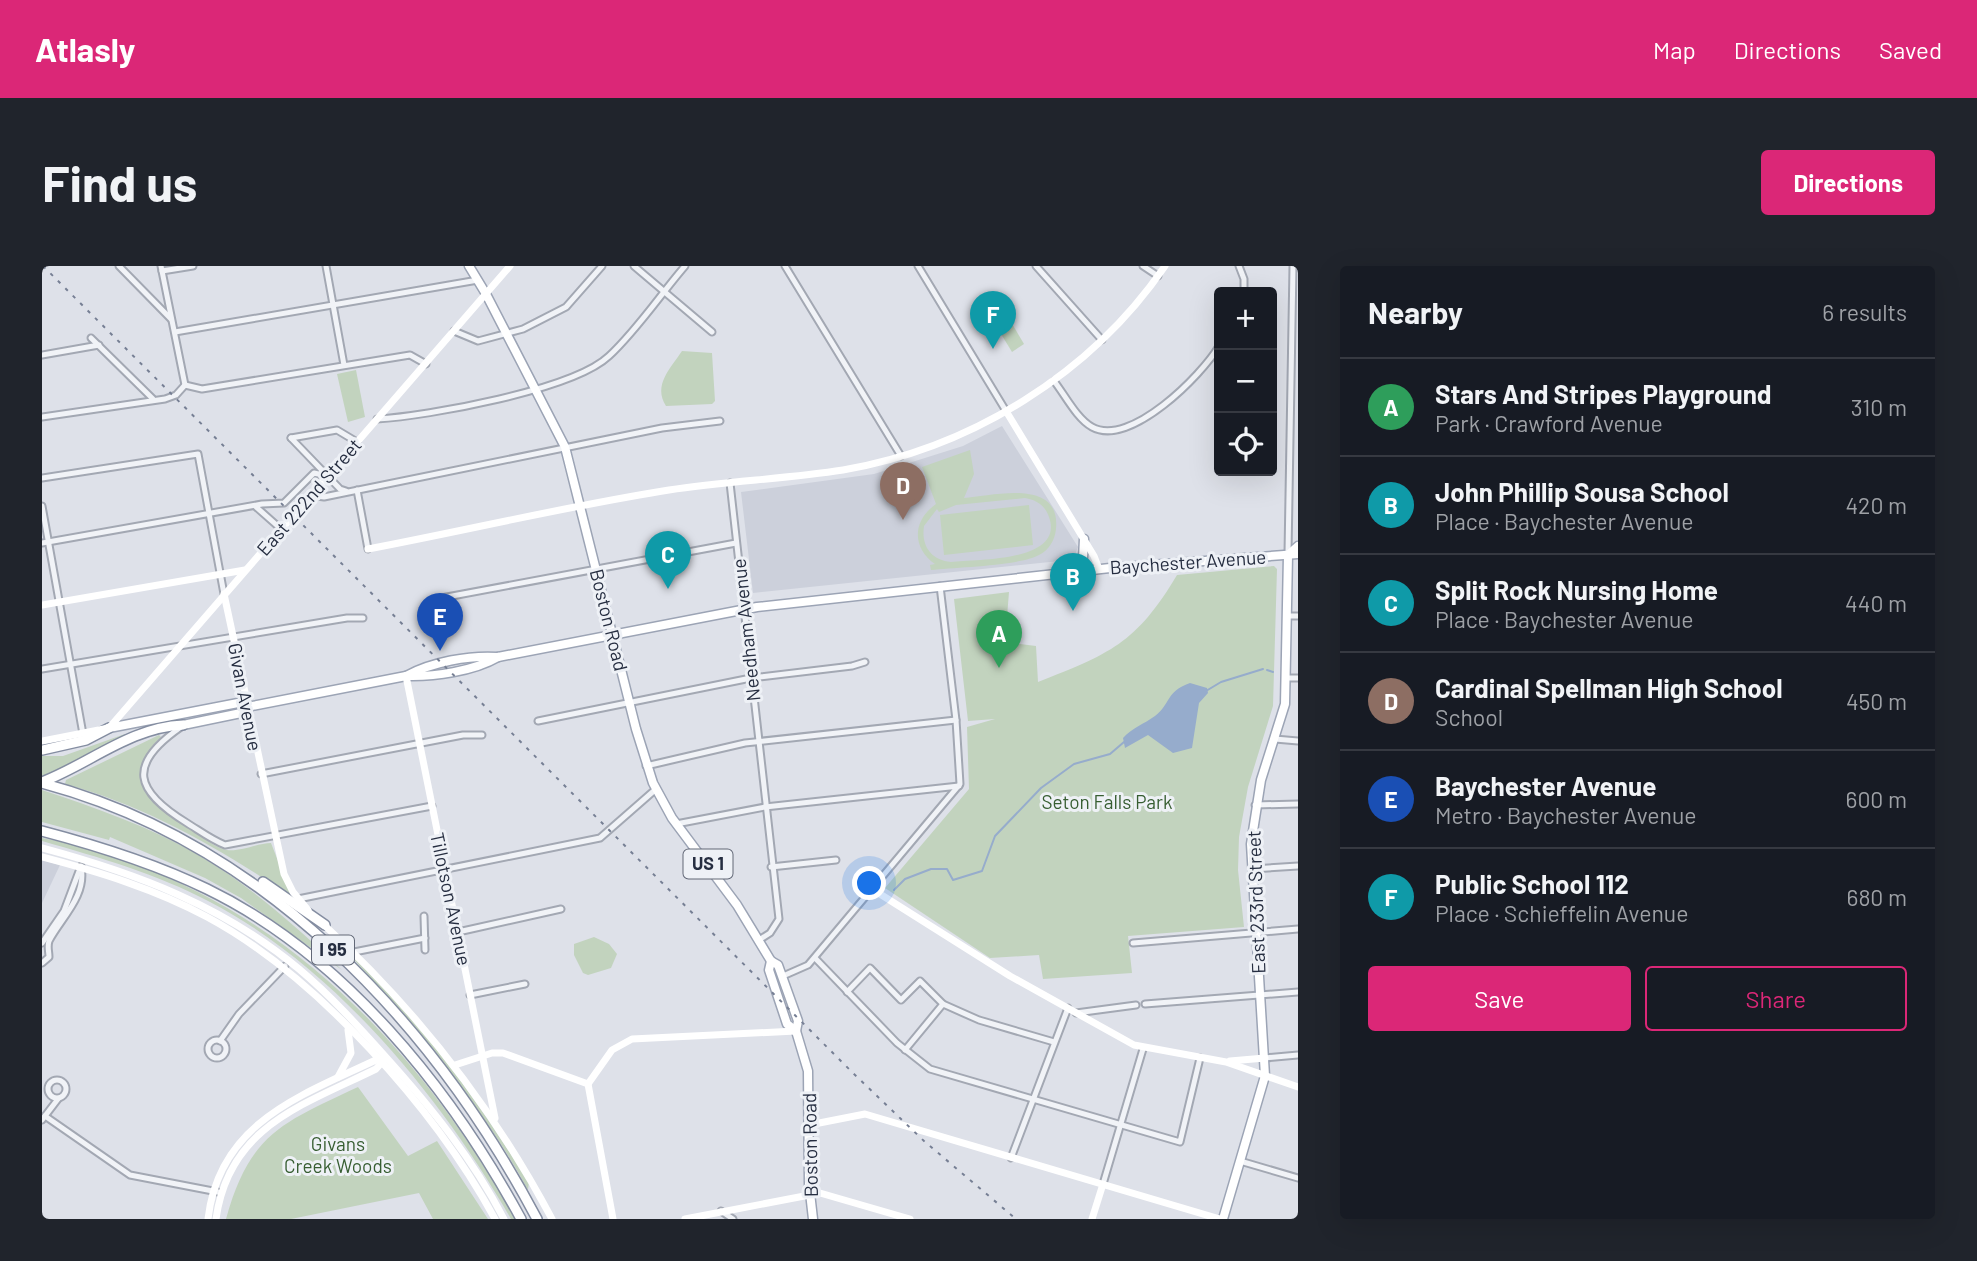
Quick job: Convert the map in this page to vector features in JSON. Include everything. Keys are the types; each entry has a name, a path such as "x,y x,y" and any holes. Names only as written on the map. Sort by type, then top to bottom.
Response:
{"highway":[{"path":"45,781 131,737 167,726 183,725"},
{"path":"42,750 86,740 109,728"},
{"name":"I 95","path":"45,781 115,806 204,850 277,901 378,995 430,1055 471,1111 537,1219"},
{"name":"I 95","path":"42,831 133,858 189,881 258,919 306,954 371,1014 429,1081 481,1152 521,1219"},
{"path":"204,850 227,858 324,925"}],"main road":[{"name":"Boston Road","path":"469,266 565,447 646,766 676,824 731,896 771,961 778,965 799,1021 796,1031"},
{"path":"1071,572 1083,558 1084,539"},
{"path":"1288,555 1298,546"},
{"name":"Baychester Avenue","path":"109,728 238,702 247,706 406,676 419,669 444,663 483,656 498,657 744,609 1099,569 1298,554"},
{"name":"East 233rd Street","path":"1222,1219 1265,1073 1251,869 1255,805 1283,714 1287,678 1288,555"},
{"name":"Baychester Avenue","path":"183,725 241,713 247,706"},
{"name":"Boston Road","path":"771,961 769,970 787,1023 796,1031 808,1071 810,1195 813,1219"}],"street":[{"path":"119,266 172,320"},
{"path":"185,385 162,269 193,266"},
{"path":"326,266 344,365"},
{"name":"East 222nd Street","path":"109,728 177,646 510,266"},
{"path":"454,331 478,341 507,334 566,307 602,266"},
{"path":"634,266 712,332"},
{"path":"377,419 403,418 551,387 607,358 685,266"},
{"path":"785,266 901,456"},
{"path":"918,266 1084,539 1099,569"},
{"path":"1036,266 1102,340"},
{"path":"1143,266 1158,276"},
{"path":"357,490 368,549 668,490 842,470 901,456 959,435 1006,411 1054,380 1102,340 1165,266"},
{"path":"1239,266 1244,287"},
{"path":"1288,555 1294,490 1293,266"},
{"path":"174,332 478,280"},
{"path":"1292,324 1298,316"},
{"path":"91,338 153,399"},
{"path":"42,355 99,345"},
{"path":"1054,380 1087,424 1099,430 1111,431 1131,424 1168,402 1205,366 1216,350"},
{"path":"185,385 202,389 410,355 426,364"},
{"path":"42,417 176,395 185,385"},
{"path":"310,495 319,498 565,447 720,421"},
{"path":"349,492 340,489 290,439 337,430 357,442"},
{"name":"Givan Avenue","path":"42,478 198,454 224,594 284,874 298,899 401,1001 455,1065 496,1123"},
{"path":"45,542 284,503 314,473 327,476"},
{"name":"Needham Avenue","path":"730,483 771,867 779,919 770,933 759,940"},
{"path":"42,506 45,542 83,734"},
{"path":"255,506 281,529"},
{"path":"436,599 736,543"},
{"path":"42,605 245,569"},
{"path":"783,976 800,971 815,958 959,786 962,777 957,720 940,586"},
{"path":"1287,616 1298,615"},
{"path":"42,669 234,639 346,618 363,618"},
{"path":"538,721 751,678 852,667 865,662"},
{"name":"Tillotson Avenue","path":"406,676 496,1123"},
{"path":"1287,678 1298,678"},
{"path":"646,766 759,742 957,720"},
{"path":"183,725 152,751 145,767 146,784 153,800 162,807 225,845 432,806"},
{"name":"Baychester Avenue","path":"42,741 109,728"},
{"path":"261,774 463,735 482,735"},
{"path":"1275,739 1298,741"},
{"path":"676,824 765,807 959,786"},
{"path":"298,899 604,837 656,789"},
{"path":"1255,805 1298,804"},
{"path":"42,848 82,863"},
{"path":"42,857 82,863 138,877 201,904 243,928 329,996 429,1119 495,1219"},
{"path":"771,867 836,860"},
{"path":"42,943 64,911 82,863"},
{"path":"42,963 49,957 50,941 72,908 83,875 82,863"},
{"path":"1251,869 1298,866"},
{"path":"872,889 1010,976 1143,1048 1226,1062 1265,1073 1298,1087"},
{"path":"458,932 561,909"},
{"path":"425,916 425,950"},
{"path":"1133,943 1298,929"},
{"path":"354,952 425,938"},
{"path":"815,958 905,1049 930,1069 1181,1142 1200,1058"},
{"path":"287,965 438,1117 504,1219"},
{"path":"220,1041 239,1014 287,965"},
{"path":"847,992 870,968 901,1000 920,981 943,1004 979,1020 1054,1042"},
{"path":"470,995 525,984"},
{"path":"1145,1004 1298,992"},
{"path":"905,1049 943,1004"},
{"path":"1076,1013 1136,1005"},
{"path":"1012,1158 1068,1008"},
{"path":"335,1080 351,1053 351,1039 346,1027"},
{"path":"613,1219 588,1084 612,1050 630,1040 796,1031"},
{"path":"1092,1219 1143,1048"},
{"path":"455,1065 498,1052 588,1084"},
{"path":"1226,1062 1298,1055"},
{"path":"280,1111 335,1080 381,1060"},
{"path":"208,1219 237,1145 257,1123 381,1060"},
{"path":"58,1098 44,1118 130,1175 218,1192"},
{"path":"809,1125 865,1114 1222,1219"},
{"path":"496,1123 552,1219"},
{"path":"1240,1161 1298,1178"},
{"path":"216,1219 218,1192"},
{"path":"685,1219 820,1194 910,1219"},
{"path":"721,1211 733,1219"}],"shaded area":[{"path":"1002,426 1078,547 1069,560 753,593 741,492 874,474 963,446"},
{"path":"42,860 60,865 42,903"}],"green space":[{"path":"1011,322 1024,344 1012,352 998,329"},
{"path":"682,351 712,353 715,401 712,404 666,406 662,398 662,384"},
{"path":"356,370 365,417 348,422 337,374"},
{"path":"970,450 974,474 964,498 1022,493 1048,502 1055,513 1056,529 1051,544 1039,555 1017,562 931,570 930,565 935,564 922,550 918,534 923,518 936,504 922,467","holes":["1029,499 1045,509 1049,517 1050,532 1044,543 1032,550 998,558 951,562 933,555 926,546 924,526 937,509 939,512 956,505"]},
{"path":"1029,505 1033,545 944,555 940,515"},
{"name":"Seton Falls Park","path":"1274,566 1277,569 1273,706 1248,787 1239,837 1238,870 1244,927 1128,936 1132,973 1043,979 1039,955 990,958 885,888 969,789 967,727 995,719 968,721 954,599 1009,592 1005,642 1036,646 1038,682 1084,663 1119,644 1148,617 1177,575"},
{"path":"125,734 126,737 72,766 42,776 42,756 63,756"},
{"path":"159,735 161,737 148,751 142,765 141,778 153,800 163,811 223,849 234,850 271,843 292,897 211,846 155,817 96,793 65,784 66,780"},
{"path":"42,790 143,827 200,856 274,909 342,970 241,898 205,878 110,837 109,840 42,822"},
{"path":"42,838 134,864 196,891 254,924 307,963 356,1007 401,1055 443,1106 516,1219 511,1219 452,1128 382,1040 342,999 300,962 256,929 210,902 128,867 42,841"},
{"path":"594,937 609,944 617,954 611,968 588,975 583,973 574,955 574,944"},
{"path":"340,944 394,998 442,1057 529,1182 528,1190 487,1124 442,1061"},
{"name":"Givans Creek Woods","path":"358,1087 408,1156 437,1141 488,1219 433,1219 419,1193 291,1219 226,1219 246,1167 272,1134 309,1111"}],"water":[{"path":"1190,683 1207,688 1208,693 1199,703 1192,748 1173,753 1148,735 1125,748 1123,738 1160,712 1176,690"}],"waterway":[{"path":"1206,691 1221,682 1263,669"},
{"path":"1267,670 1273,672"},
{"path":"894,890 905,879 931,869 947,869 953,880 982,871 995,836 1041,788 1074,764 1110,754 1124,742"}],"railway":[{"path":"43,266 854,1074 924,1141 1016,1219"}],"place":[{"name":"Public School 112","path":"993,349"},
{"name":"Cardinal Spellman High School","path":"903,520"},
{"name":"Split Rock Nursing Home","path":"668,589"},
{"name":"John Phillip Sousa School","path":"1073,611"},
{"name":"Baychester Avenue","path":"440,651"},
{"name":"Stars And Stripes Playground","path":"999,668"}]}
